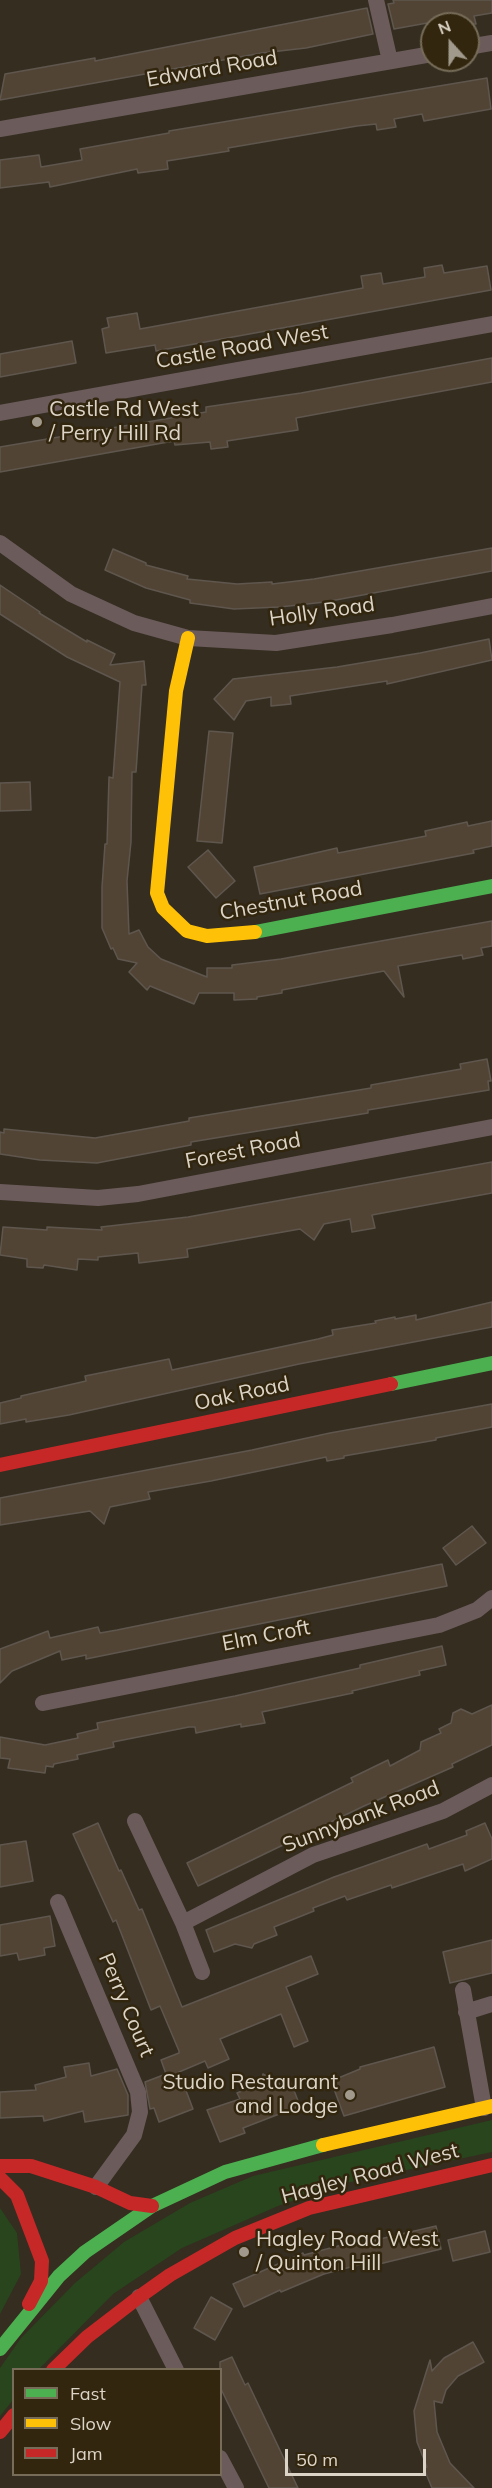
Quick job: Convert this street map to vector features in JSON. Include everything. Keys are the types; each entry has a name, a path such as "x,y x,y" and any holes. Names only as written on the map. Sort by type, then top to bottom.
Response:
{"main road":[{"name":"Chestnut Road","path":"188,638 176,692 157,893 163,908 187,931 207,936 248,933 492,886"},
{"name":"Oak Road","path":"0,1465 492,1363"},
{"name":"Hagley Road West","path":"0,2349 59,2276 86,2252 152,2206 225,2172 320,2146 488,2107"},
{"name":"Hagley Road West","path":"55,2368 87,2337 170,2275 212,2250 274,2221 309,2208 492,2164"},
{"path":"0,2166 31,2166 96,2187 130,2203 152,2206"},
{"path":"0,2178 17,2195 42,2261 41,2282 20,2322"},
{"path":"0,2432 12,2417"}],"street":[{"path":"376,0 390,61"},
{"name":"Edward Road","path":"0,129 420,56"},
{"name":"Castle Road West","path":"0,412 492,324"},
{"name":"Holly Road","path":"0,543 71,594 134,623 188,638 276,644 492,606"},
{"name":"Forest Road","path":"0,1192 98,1198 138,1194 492,1127"},
{"name":"Elm Croft","path":"43,1702 439,1625 477,1610 492,1598"},
{"name":"Sunnybank Road","path":"183,1923 313,1855 443,1811 492,1785"},
{"path":"135,1821 183,1923 202,1972"},
{"name":"Perry Court","path":"58,1902 138,2092 140,2112 134,2135 96,2187"},
{"path":"463,1990 488,2107"},
{"path":"466,2012 492,2004"},
{"path":"139,2297 175,2368"},
{"path":"222,2462 236,2488"}],"green space":[{"path":"492,2120 492,2152 341,2184 278,2206 182,2248 113,2294 40,2368 12,2368 12,2401 0,2416 0,2368 21,2338 75,2283 124,2242 190,2203 253,2176"},
{"path":"0,2208 17,2233 21,2274 0,2314"}],"building":[{"path":"393,0 492,0 492,13 480,15 480,12 420,12 420,24 394,29 388,4 394,3"},
{"path":"367,8 373,34 306,48 262,53 0,100 5,74 95,58 95,61"},
{"path":"487,78 491,109 424,121 422,114 394,119 396,127 377,130 376,124 357,126 228,148 229,151 167,161 168,169 138,173 137,169 50,187 49,182 0,188 0,160 39,155 41,167 82,160 80,149 169,133 169,131"},
{"path":"442,265 444,273 487,266 491,290 156,351 155,345 106,353 102,329 109,327 107,318 137,313 140,329 363,288 361,276 381,273 383,284 425,277 424,268"},
{"path":"72,341 76,363 0,377 0,354"},
{"path":"492,358 492,382 296,418 298,430 227,441 228,447 211,449 210,442 175,445 174,441 0,472 0,447 206,412 206,407 301,393"},
{"path":"492,548 492,571 325,602 280,607 234,609 190,603 190,600 146,588 105,570 113,549 146,565 188,576 187,579 237,584 272,582 272,584 314,579"},
{"path":"0,585 39,613 87,642 87,640 115,654 110,665 144,661 146,685 142,685 136,772 132,772 131,842 127,881 129,934 139,930 148,947 161,959 207,977 207,968 232,968 232,965 281,959 492,921 492,946 481,948 483,955 463,959 462,955 398,966 404,997 384,971 282,990 282,993 257,997 257,999 234,1000 234,993 199,993 194,1004 150,986 147,990 129,972 137,963 118,959 102,928 102,887 105,844 107,844 109,777 113,778 120,682 67,657 0,614"},
{"path":"489,639 492,660 387,684 387,681 290,696 291,704 271,706 271,697 246,701 234,720 214,699 233,679 337,667"},
{"path":"209,731 233,733 222,843 197,841"},
{"path":"30,782 31,810 0,811 0,783"},
{"path":"492,821 492,846 473,850 474,853 260,894 254,867 337,848 338,853 426,836 425,831 467,822 468,826"},
{"path":"208,850 235,881 216,898 188,867"},
{"path":"487,1059 491,1081 488,1081 489,1090 368,1110 368,1113 191,1142 191,1145 97,1163 40,1160 0,1154 0,1132 4,1133 4,1129 95,1138 189,1121 189,1118 371,1088 371,1085 461,1069 460,1064"},
{"path":"492,1162 492,1193 372,1215 375,1228 352,1232 350,1219 324,1224 314,1240 300,1229 187,1249 188,1257 139,1263 138,1253 98,1257 98,1260 78,1259 77,1270 44,1265 43,1268 27,1267 27,1259 0,1255 3,1227 102,1230 101,1227 188,1217"},
{"path":"492,1302 492,1327 299,1364 69,1415 0,1424 0,1403 86,1381 85,1376 169,1359 172,1370 318,1339 333,1335 332,1330 376,1323 375,1321 395,1317 395,1319 416,1315 416,1320"},
{"path":"492,1404 492,1427 436,1438 436,1440 344,1456 344,1458 327,1461 326,1457 148,1492 150,1499 110,1507 104,1524 90,1511 0,1525 0,1498 330,1433"},
{"path":"472,1526 486,1543 456,1565 443,1548"},
{"path":"442,1564 447,1586 86,1659 86,1655 62,1660 60,1651 12,1671 0,1683 0,1649 48,1631 50,1638 98,1627 100,1633"},
{"path":"442,1646 446,1665 419,1671 420,1675 352,1691 353,1693 262,1712 265,1723 241,1727 241,1724 196,1733 195,1727 189,1727 113,1742 114,1747 77,1755 78,1759 54,1764 53,1767 46,1766 45,1773 8,1768 10,1759 0,1758 0,1737 45,1745 78,1738 77,1734 98,1729 97,1723 235,1696 360,1668 360,1665"},
{"path":"492,1705 492,1745 452,1764 453,1767 364,1806 198,1886 187,1863 353,1782 351,1778 388,1760 390,1766 420,1750 421,1742 441,1733 439,1729 451,1723 453,1713 461,1709 472,1714"},
{"path":"98,1823 119,1871 121,1870 139,1910 142,1909 182,2007 311,1956 318,1974 286,1987 308,2041 294,2047 281,2014 220,2039 229,2059 208,2068 205,2061 179,2072 193,2109 159,2122 154,2108 150,2109 145,2082 166,2074 161,2060 179,2051 160,2006 151,2010 116,1920 113,1922 73,1834"},
{"path":"485,1823 492,1839 492,1859 465,1871 463,1864 392,1888 391,1885 347,1900 345,1896 313,1908 314,1911 274,1927 277,1935 254,1944 252,1948 235,1944 214,1952 206,1930 334,1877 427,1844 429,1849 467,1835 466,1831"},
{"path":"26,1841 33,1881 0,1887 0,1845"},
{"path":"50,1916 55,1946 44,1948 45,1955 19,1960 17,1953 0,1956 0,1925"},
{"path":"492,1940 492,1973 450,1983 443,1952"},
{"path":"434,2047 445,2087 344,2116 331,2081 360,2069 360,2067"},
{"path":"89,2063 91,2076 117,2069 128,2095 128,2115 85,2122 83,2111 44,2121 43,2116 0,2118 0,2092 36,2090 35,2085 66,2077 64,2067"},
{"path":"263,2074 280,2084 290,2080 300,2106 243,2128 245,2133 220,2142 207,2110 240,2099 237,2093 261,2083"},
{"path":"436,2226 441,2249 367,2267 366,2263 324,2274 281,2292 280,2290 244,2307 233,2284 303,2253 304,2255 353,2242 354,2245"},
{"path":"485,2231 490,2252 453,2261 448,2240"},
{"path":"211,2297 232,2309 215,2340 194,2328"},
{"path":"473,2342 484,2362 458,2376 446,2390 442,2403 434,2401 437,2432 450,2463 474,2488 432,2488 417,2442 414,2411 430,2360 432,2371 444,2358"},
{"path":"232,2357 245,2385 248,2383 298,2488 269,2488 222,2391 220,2362"}],"traffic: fast":[{"path":"255,932 492,886"},
{"path":"391,1384 492,1363"},
{"path":"0,2349 59,2276 85,2252 152,2206 225,2172 323,2145"}],"traffic: slow":[{"path":"188,638 176,691 157,893 163,908 187,931 207,936 255,932"},
{"path":"323,2145 492,2106"}],"traffic: jam":[{"path":"0,1465 391,1384"},
{"path":"55,2368 87,2337 139,2297 170,2275 235,2238 309,2208 492,2165"},
{"path":"0,2166 31,2166 96,2187 130,2203 152,2206"},
{"path":"0,2178 17,2195 42,2261 41,2281 29,2304"},
{"path":"0,2432 12,2417"}],"place":[{"name":"Castle Rd West / Perry Hill Rd","path":"37,422"},
{"name":"Studio Restaurant and Lodge","path":"350,2095"},
{"name":"Hagley Road West / Quinton Hill","path":"244,2252"}]}
